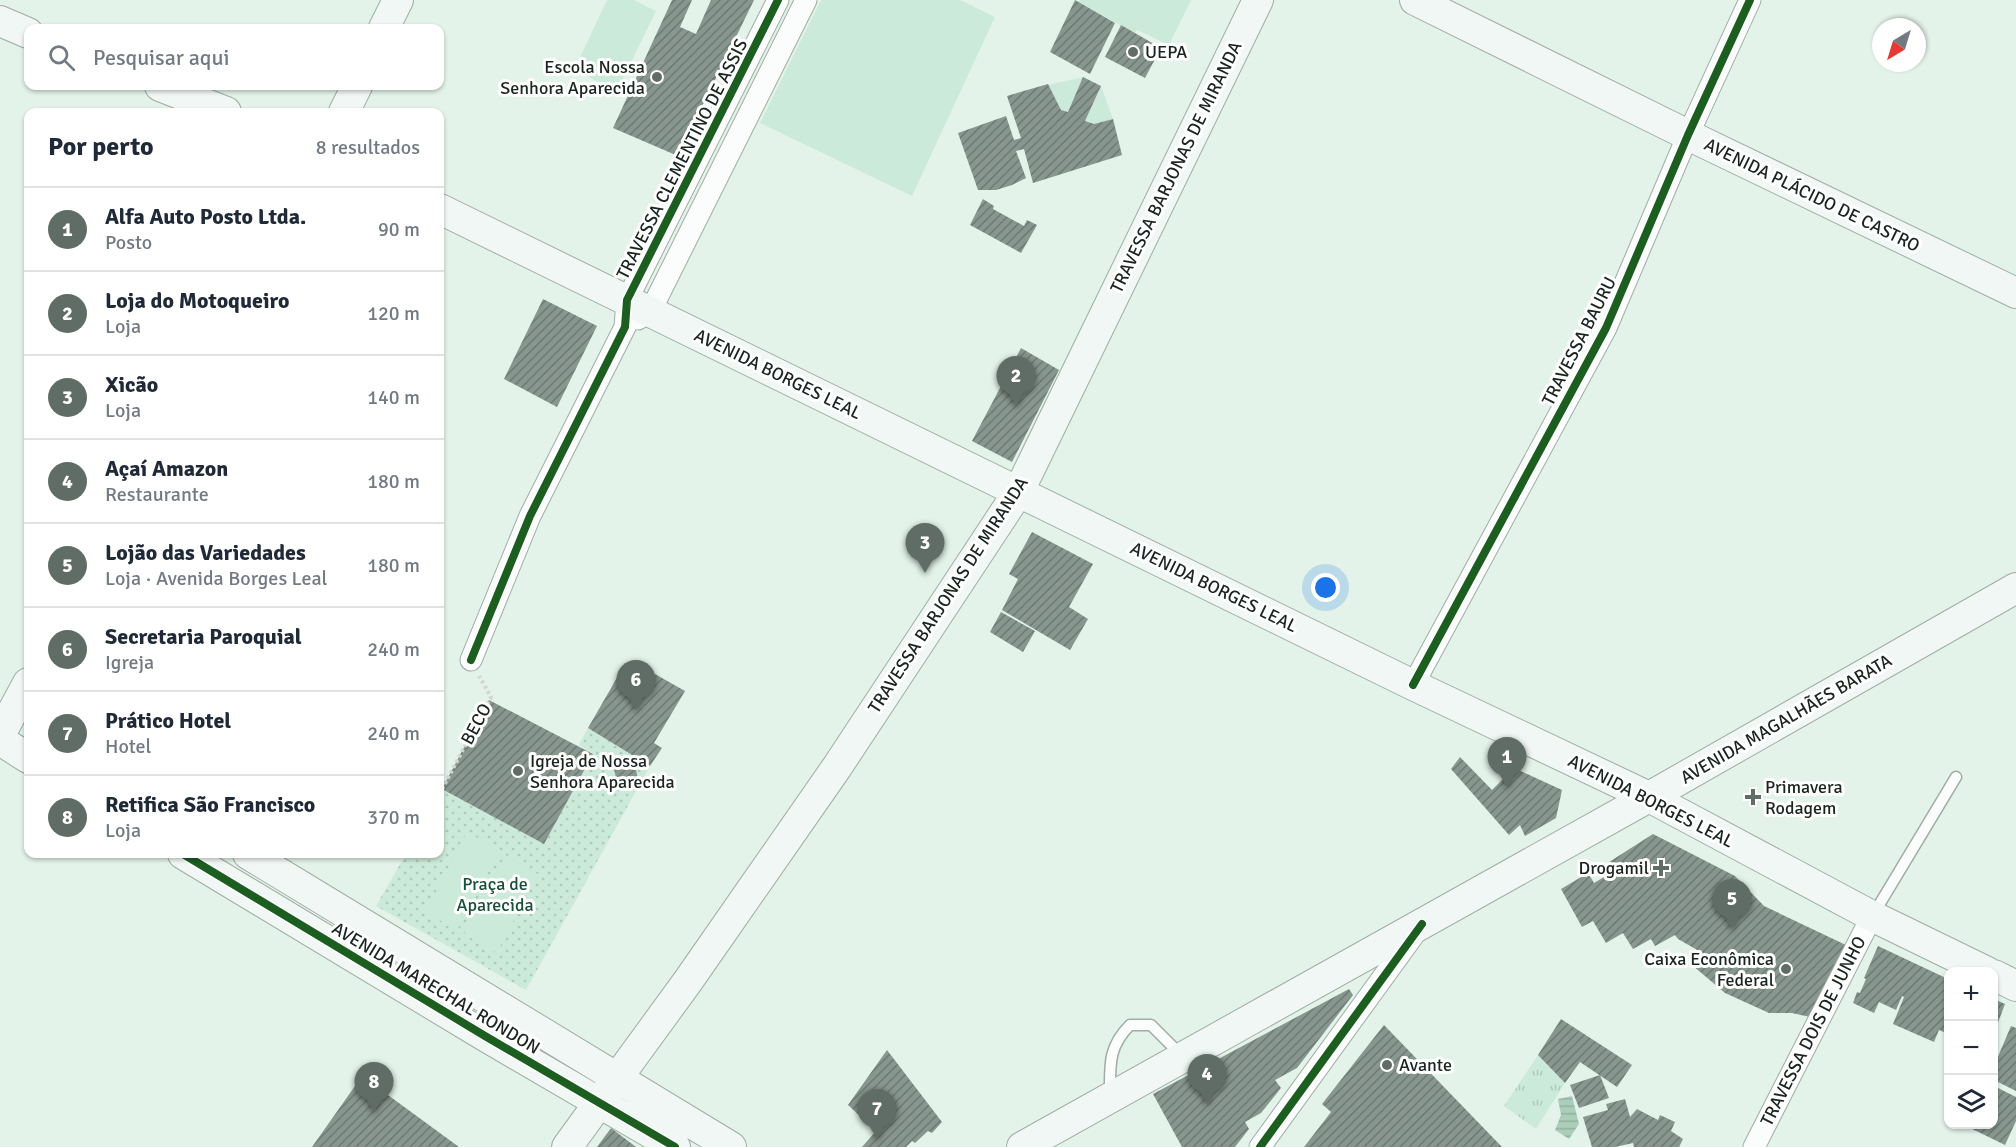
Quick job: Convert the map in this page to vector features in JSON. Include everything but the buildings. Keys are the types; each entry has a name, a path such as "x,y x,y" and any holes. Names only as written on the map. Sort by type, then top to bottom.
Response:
{"main road":[{"path":"386,24 398,0"},
{"name":"TRAVESSA BARJONAS DE MIRANDA","path":"567,1147 837,767 1019,491 1258,0"},
{"name":"AVENIDA PLÁCIDO DE CASTRO","path":"1415,0 2016,293"},
{"path":"0,21 24,31"},
{"path":"170,90 216,108"},
{"path":"346,108 355,90"},
{"name":"AVENIDA BORGES LEAL","path":"444,210 634,313 1019,491 1413,685 1649,797 1872,916 1977,967"},
{"name":"AVENIDA MAGALHÃES BARATA","path":"1022,1147 1649,797 2016,588"},
{"path":"24,691 8,724 24,751"},
{"name":"AVENIDA MARECHAL RONDON","path":"194,858 485,1036 730,1147"},
{"name":"AVENIDA MARECHAL RONDON","path":"255,858 500,1008 608,1090 675,1147"},
{"path":"1998,977 2016,986"},
{"path":"485,1036 500,1008"}],"street":[{"name":"TRAVESSA CLEMENTINO DE ASSIS","path":"634,313 778,0"},
{"name":"TRAVESSA CLEMENTINO DE ASSIS","path":"471,660 530,516 634,313 806,0"},
{"name":"TRAVESSA BAURU","path":"1413,685 1606,328 1688,135 1750,0"},
{"name":"TRAVESSA DOIS DE JUNHO","path":"1754,1147 1872,916"},
{"path":"1260,1147 1422,924"}],"lane":[{"path":"1872,916 1956,777"},
{"path":"1110,1098 1110,1063 1117,1038 1130,1025 1151,1025 1183,1058"}],"green space":[{"path":"607,0 634,0 656,11 617,91 574,70"},
{"path":"821,0 960,0 995,17 912,196 760,123"},
{"path":"1080,0 1191,0 1169,45 1137,30 1135,33 1078,2"},
{"path":"1083,77 1068,112 1061,110 1048,85"},
{"path":"1101,86 1113,119 1094,124 1085,121"},
{"name":"Praça de Aparecida","path":"588,728 650,766 526,990 376,906 404,858 444,858 444,790 544,843 593,754 579,745"},
{"path":"467,832 500,850 457,930 425,912"},
{"path":"506,855 538,874 497,953 464,934"},
{"path":"1538,1055 1565,1083 1536,1129 1504,1106"}],"shaded area":[{"path":"1572,1096 1579,1124 1569,1139 1555,1130 1561,1115 1558,1099"}],"cycle path":[{"path":"471,660 530,516 625,327 627,300 778,0"},
{"path":"1413,685 1606,328 1688,135 1750,0"},
{"path":"190,858 485,1036 675,1147"},
{"path":"1260,1147 1422,924"}],"place":[{"name":"UEPA","path":"1133,52"},
{"name":"Escola Nossa Senhora Aparecida","path":"657,77"},
{"name":"Loja do Motoqueiro","path":"1016,406"},
{"name":"Xicão","path":"925,573"},
{"name":"Secretaria Paroquial","path":"636,710"},
{"name":"Igreja de Nossa Senhora Aparecida","path":"518,771"},
{"name":"Alfa Auto Posto Ltda.","path":"1507,787"},
{"name":"Primavera Rodagem","path":"1753,797"},
{"name":"Drogamil","path":"1661,868"},
{"name":"Lojão das Variedades","path":"1732,929"},
{"name":"Caixa Econômica Federal","path":"1786,969"},
{"name":"Avante","path":"1387,1065"},
{"name":"Açaí Amazon","path":"1207,1104"},
{"name":"Retifica São Francisco","path":"374,1112"},
{"name":"Prático Hotel","path":"877,1139"}]}
